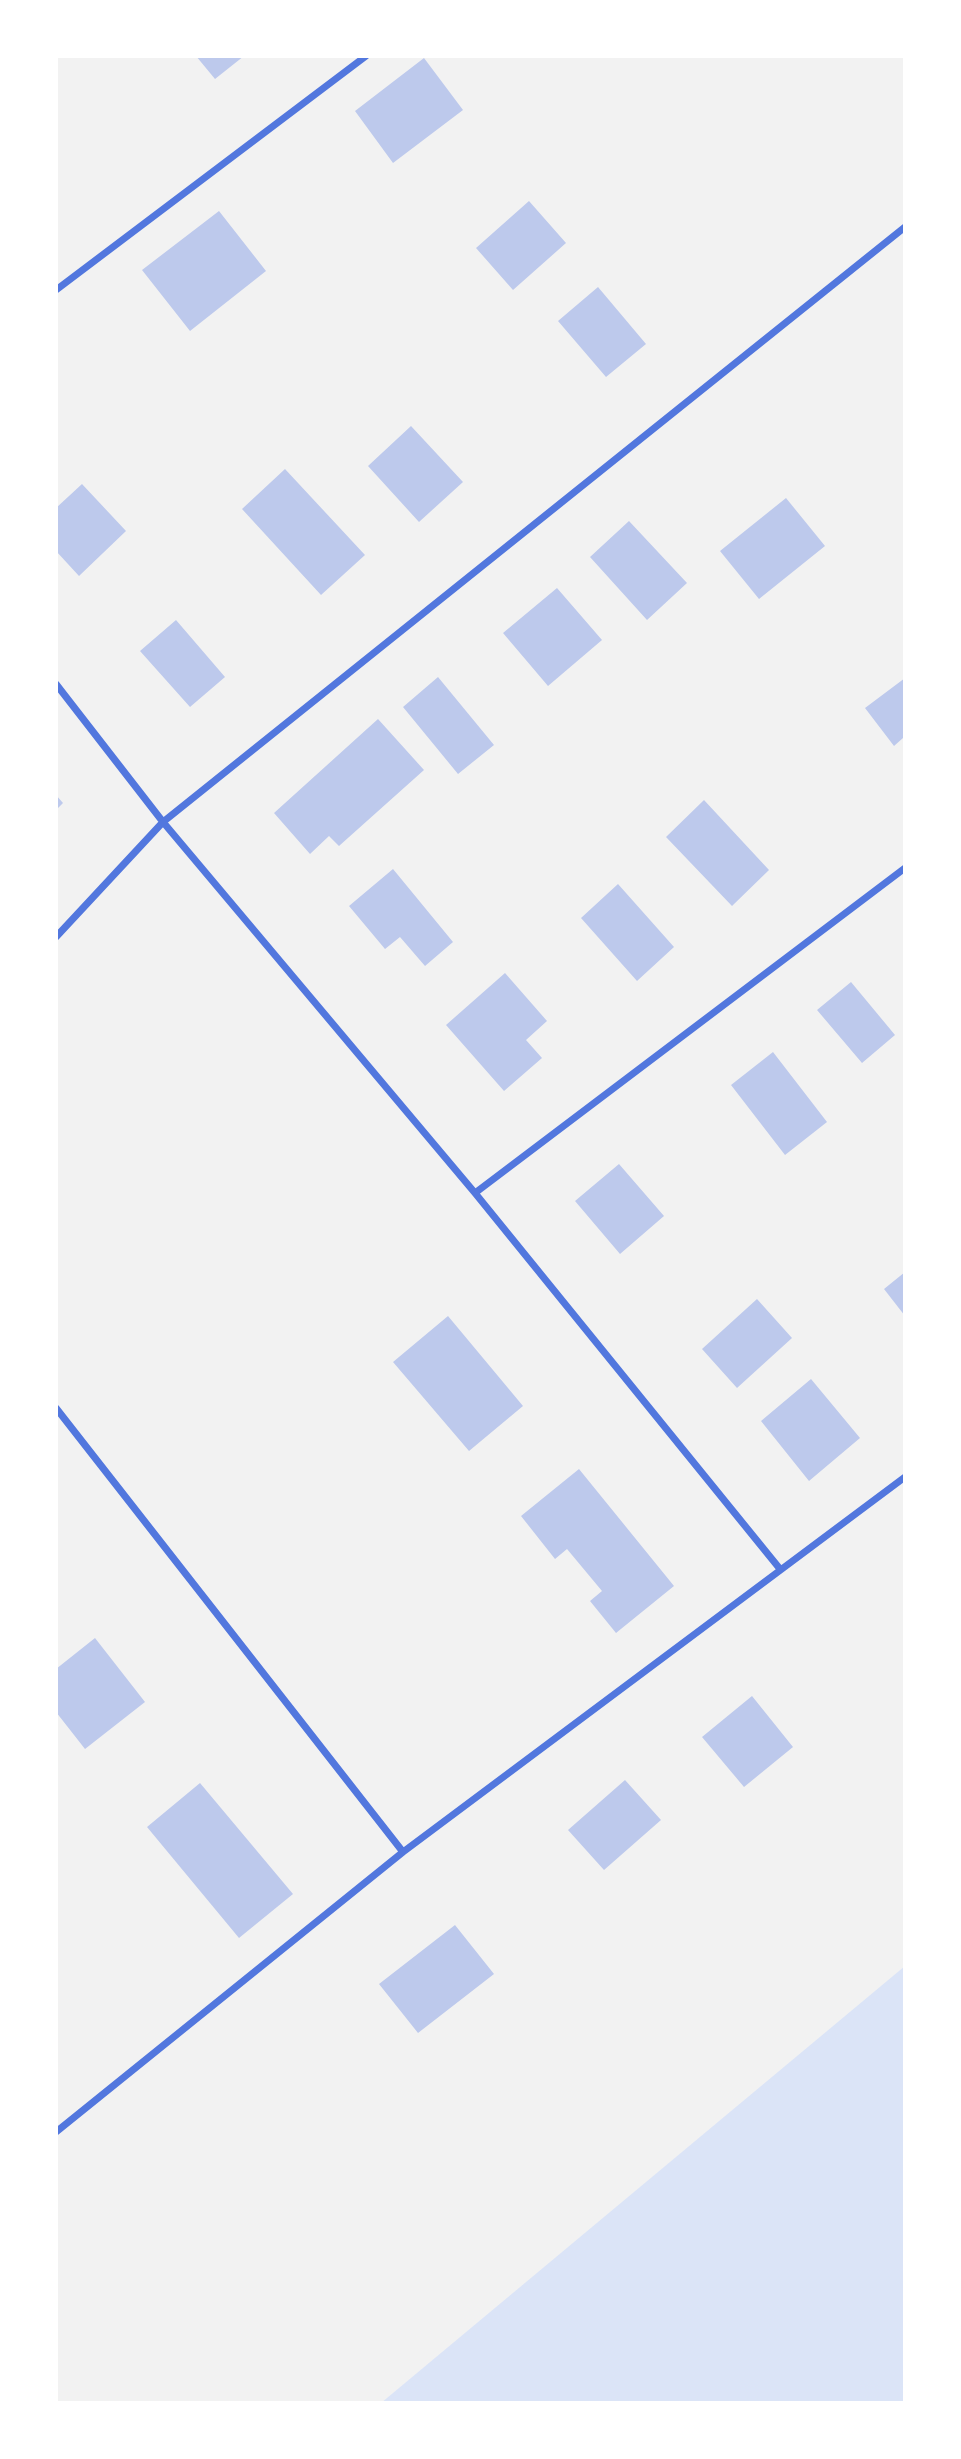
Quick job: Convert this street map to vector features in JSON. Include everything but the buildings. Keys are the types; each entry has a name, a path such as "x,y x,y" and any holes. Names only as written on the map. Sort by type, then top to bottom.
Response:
{"street":[{"path":"56,290 366,56"},
{"path":"56,937 163,822 905,227"},
{"path":"56,684 163,822 475,1193 780,1569"},
{"path":"475,1193 905,868"},
{"path":"56,1408 403,1852"},
{"path":"56,2132 403,1852 905,1477"}],"shaded area":[{"path":"905,1966 905,2403 381,2403"}]}
